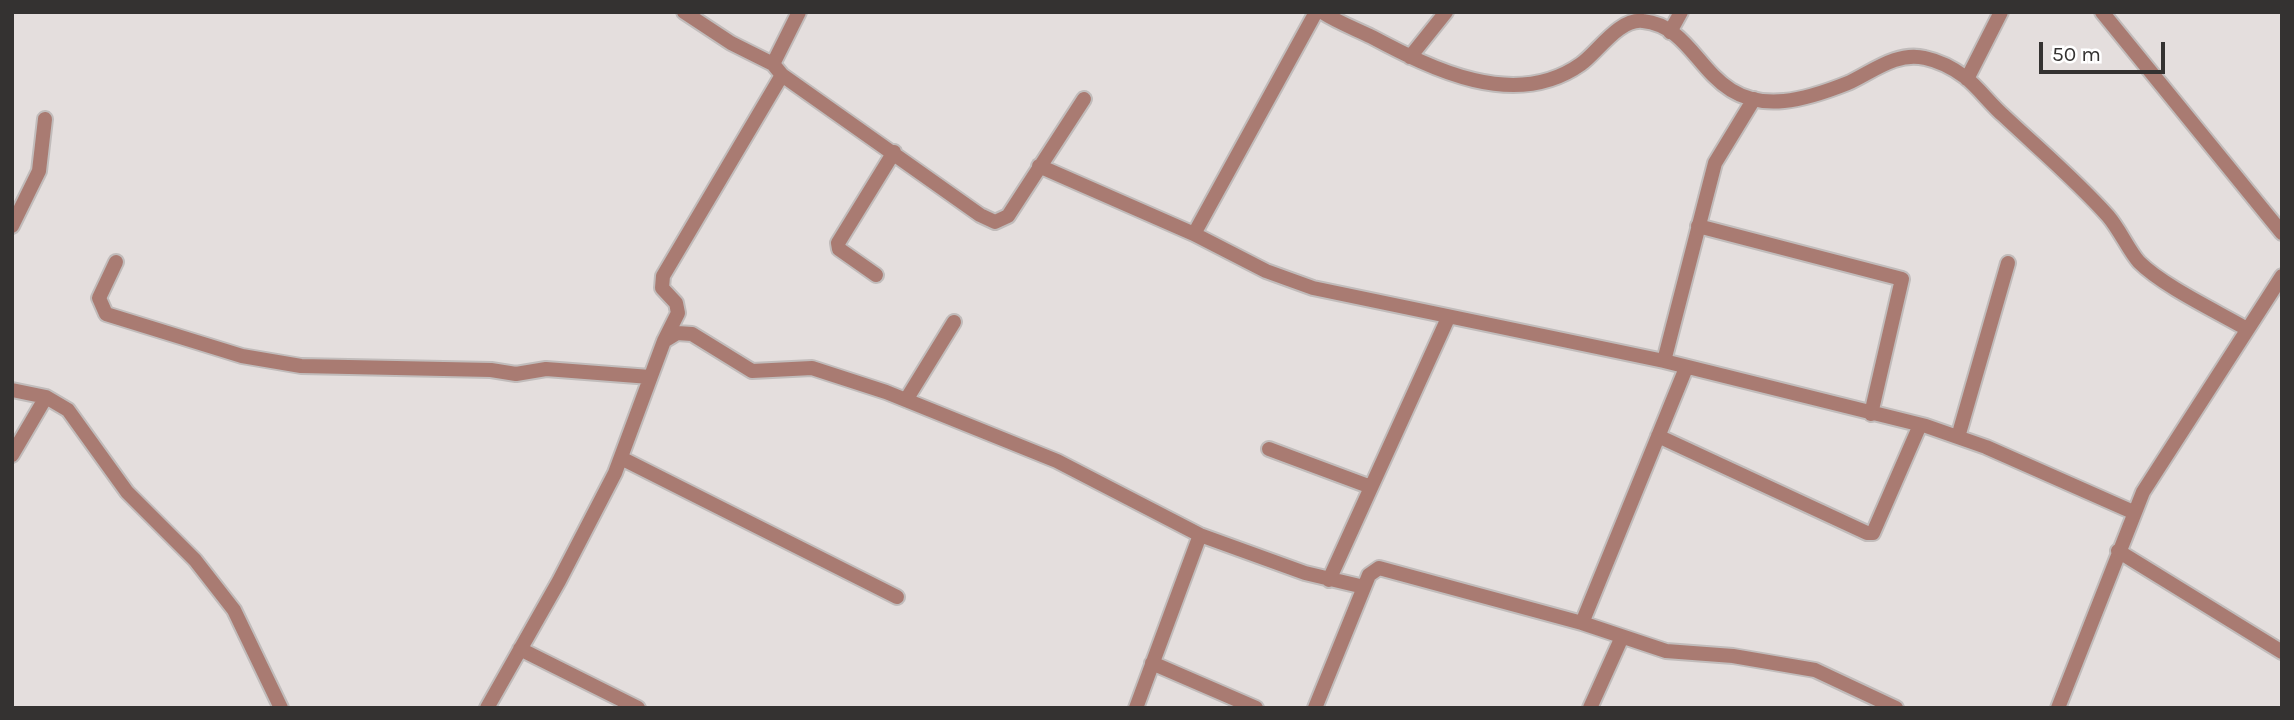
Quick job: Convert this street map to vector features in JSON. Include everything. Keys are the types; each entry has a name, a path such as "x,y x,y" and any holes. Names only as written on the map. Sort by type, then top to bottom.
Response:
{"street":[{"path":"684,12 777,69 980,215 995,222 1009,216 1084,99"},
{"path":"487,708 565,569 621,458 678,310 662,288 663,276 777,69 799,12"},
{"path":"1194,234 1316,12"},
{"path":"1322,12 1410,57 1464,79 1527,82 1554,77 1580,65 1619,30 1637,20 1646,21 1670,32 1693,51 1707,73 1728,90 1754,99 1797,99 1833,89 1889,62 1913,56 1943,64 1968,79 2093,199 2124,236 2142,264 2247,329"},
{"path":"1410,57 1446,12"},
{"path":"1670,32 1681,12"},
{"path":"1968,79 2001,12"},
{"path":"2102,12 2282,233"},
{"path":"1664,360 1718,155 1754,99"},
{"path":"12,226 38,171 45,119"},
{"path":"876,275 839,248 838,243 894,152"},
{"path":"1039,166 1194,234 1292,281 1329,293 1664,360 1686,368 1920,425 1958,437 2133,512"},
{"path":"1698,226 1902,279 1871,414"},
{"path":"116,262 99,298 106,314 242,356 301,366 491,370 516,374 547,369 650,377"},
{"path":"1958,437 2008,263"},
{"path":"2058,708 2133,512 2282,276"},
{"path":"1329,580 1448,318"},
{"path":"906,400 954,322"},
{"path":"664,341 677,333 692,334 752,371 812,368 906,400 1057,461 1200,535 1329,580 1364,587"},
{"path":"1582,623 1686,368"},
{"path":"12,390 46,397 68,410 127,492 195,560 234,610 282,708"},
{"path":"12,455 46,397"},
{"path":"1658,436 1867,533 1873,533 1920,425"},
{"path":"1269,449 1371,487"},
{"path":"621,458 897,597"},
{"path":"1136,708 1200,535"},
{"path":"2118,551 2282,652"},
{"path":"1315,708 1371,571 1379,568 1582,623 1677,654 1733,656 1795,664 1837,678 1896,708"},
{"path":"1590,708 1622,637"},
{"path":"520,649 638,708"},
{"path":"1152,663 1256,708"}]}
